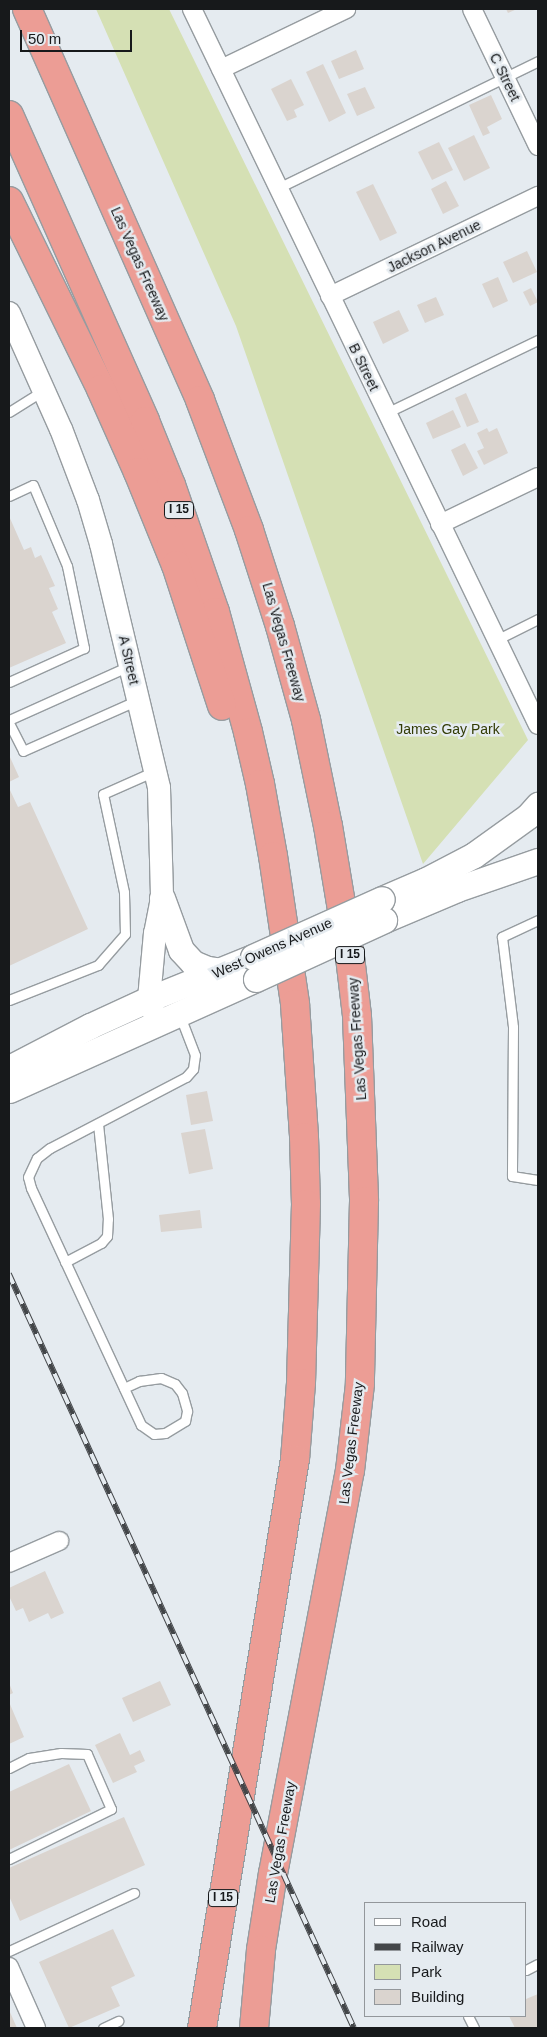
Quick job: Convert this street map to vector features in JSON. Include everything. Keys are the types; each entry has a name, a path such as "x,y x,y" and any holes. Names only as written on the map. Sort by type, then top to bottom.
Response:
{"highway":[{"name":"Las Vegas Freeway","path":"27,9 200,400 252,539 280,626 306,720 328,826 350,956 358,1034 364,1200 360,1384 350,1470 273,1872 261,1950 254,2028"},
{"name":"I 15","path":"9,115 145,421 194,549 226,648 248,732 272,847 297,1024 306,1185 301,1373 296,1440 284,1537 242,1778 202,2028"},
{"path":"9,202 101,389 176,564 220,697 284,926"},
{"path":"261,1950 263,2028"}],"main road":[{"name":"West Owens Avenue","path":"9,1090 168,1018 254,968 383,909 426,880 474,855 533,811"},
{"name":"West Owens Avenue","path":"383,909 457,889 538,861"},
{"path":"162,898 181,950 193,963 207,969 224,971"},
{"name":"West Owens Avenue","path":"9,1068 90,1026 149,999 224,971 254,968"}],"street":[{"name":"B Street","path":"192,9 495,640 538,725"},
{"path":"221,69 346,9"},
{"name":"C Street","path":"472,9 538,146"},
{"name":"Jackson Avenue","path":"330,296 538,196"},
{"name":"A Street","path":"9,313 44,390 88,500 155,771 160,806 162,898 155,933 149,999 168,1018"},
{"path":"440,524 538,477"},
{"path":"9,1563 60,1541"},
{"path":"9,1967 36,2028"}],"lane":[{"path":"278,188 538,61"},
{"path":"386,413 538,340"},
{"path":"9,412 44,390"},
{"path":"9,496 33,485 67,566 84,648 9,682"},
{"path":"495,640 538,619"},
{"path":"130,665 9,722 23,751 138,700"},
{"path":"9,1000 98,965 125,934 124,892 104,794 155,771"},
{"path":"538,920 502,937 514,1027 512,1176 538,1180"},
{"path":"124,1388 139,1382 160,1378 175,1384 182,1393 187,1411 185,1421 165,1433 154,1434 141,1425 30,1188 28,1177 37,1158 50,1148 186,1077 193,1069 195,1055 168,1018"},
{"path":"65,1262 101,1243 106,1236 108,1219 98,1124"},
{"path":"9,1768 29,1758 61,1753 86,1754 111,1809 9,1859"},
{"path":"9,1951 134,1893"},
{"path":"103,2028 118,2021"}],"green space":[{"name":"James Gay Park","path":"96,9 169,9 528,740 423,864 236,326"}],"building":[{"path":"506,9 517,9 508,13"},
{"path":"356,50 364,69 339,79 331,61"},
{"path":"323,64 346,113 329,122 306,72"},
{"path":"291,79 304,105 294,110 297,117 287,121 271,89"},
{"path":"365,87 375,108 357,116 347,94"},
{"path":"491,95 502,119 487,127 490,133 483,136 469,105"},
{"path":"474,135 490,168 464,181 448,148"},
{"path":"439,142 453,170 432,180 418,152"},
{"path":"446,181 459,206 443,214 431,189"},
{"path":"373,184 397,233 380,241 356,192"},
{"path":"527,251 537,272 513,283 503,262"},
{"path":"498,277 508,301 493,308 482,284"},
{"path":"531,288 538,302 530,306 523,292"},
{"path":"436,297 444,315 425,323 417,305"},
{"path":"399,310 409,331 383,344 373,322"},
{"path":"466,393 479,422 467,427 455,398"},
{"path":"453,410 461,427 433,439 426,423"},
{"path":"487,428 489,432 497,428 508,453 484,465 477,451 484,448 477,433"},
{"path":"465,443 478,468 463,476 451,450"},
{"path":"9,516 24,550 31,547 35,558 41,555 55,586 49,588 58,609 52,612 66,643 9,668"},
{"path":"9,755 19,777 9,782"},
{"path":"9,788 18,807 30,802 88,929 9,966"},
{"path":"207,1091 213,1121 191,1125 186,1095"},
{"path":"205,1129 213,1169 189,1174 181,1133"},
{"path":"200,1210 202,1228 161,1232 159,1215"},
{"path":"45,1571 64,1613 51,1619 48,1613 29,1622 23,1608 16,1611 9,1596 9,1588"},
{"path":"160,1681 171,1705 133,1722 122,1698"},
{"path":"9,1683 13,1693 9,1695"},
{"path":"9,1702 24,1737 9,1744"},
{"path":"120,1733 130,1755 140,1750 145,1761 134,1766 137,1772 113,1783 95,1745"},
{"path":"69,1764 91,1811 9,1850 9,1792"},
{"path":"124,1817 145,1865 20,1921 9,1896 9,1868"},
{"path":"113,1929 135,1976 111,1987 120,2006 69,2028 39,1962"},
{"path":"538,1994 538,2028 515,2028 510,2017 527,2017 527,1999"},
{"path":"9,2010 17,2028 9,2028"}],"railway":[{"path":"9,1274 354,2028"}]}
